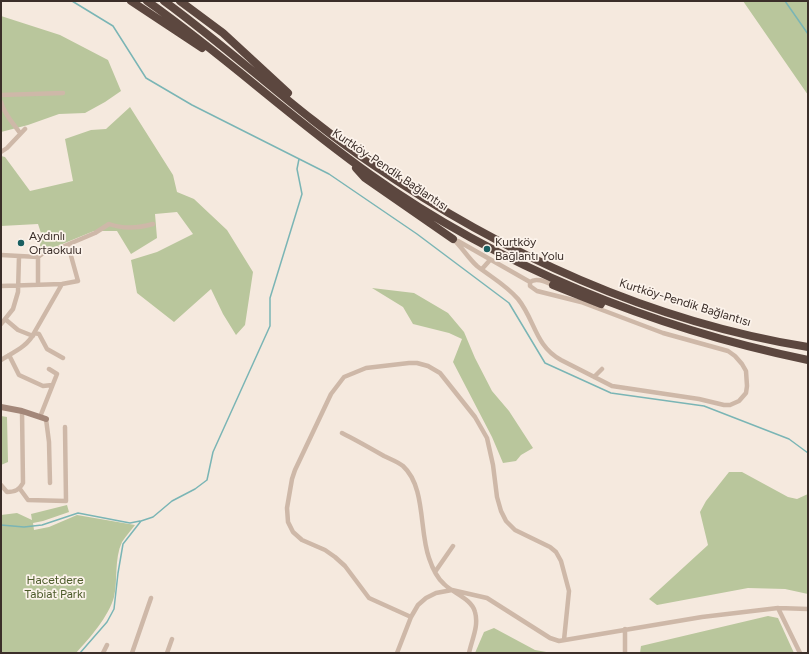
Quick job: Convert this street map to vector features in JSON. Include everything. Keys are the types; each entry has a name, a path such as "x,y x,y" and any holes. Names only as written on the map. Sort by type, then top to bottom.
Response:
{"highway":[{"path":"131,1 173,28 193,43 229,64"},
{"name":"Kurtköy-Pendik Bağlantısı","path":"147,1 176,21 298,121 404,197 443,221 534,270 610,302 698,333 808,360"},
{"name":"Kurtköy-Pendik Bağlantısı","path":"164,1 229,51 318,124 371,164 450,214 562,272 609,292 705,324 744,335 808,347"},
{"path":"180,1 223,33 318,124"},
{"path":"348,158 365,178 453,239"},
{"path":"554,285 621,312 688,335 719,343 742,344"}],"street":[{"path":"1,95 63,92"},
{"path":"1,102 2,108 20,133"},
{"path":"1,152 24,129"},
{"path":"1,255 38,257 45,252 55,250 95,233 109,224 116,226 140,227 153,224"},
{"path":"453,239 530,282 530,286 537,291 570,298 663,333 728,351 742,364 746,371 746,393 739,402 724,405 699,399 612,386 554,356 542,344 528,314 518,299 468,257 453,239"},
{"path":"1,286 62,284 78,281 68,245"},
{"path":"1,324 15,306 19,285 19,256"},
{"path":"38,257 38,284"},
{"path":"482,269 490,260"},
{"path":"530,282 533,279 536,279 554,285"},
{"path":"1,360 32,340 33,335 62,284"},
{"path":"5,319 18,330 33,335 40,334 47,348 63,358"},
{"path":"9,355 19,375 43,386 52,385"},
{"path":"411,617 369,598 345,566 335,557 302,540 293,532 288,522 287,508 295,470 331,394 344,377 352,372 366,368 416,363 428,366 440,373 475,417 481,427 487,438 497,496 501,511 506,521 515,530 550,547 556,552 561,561 569,594 564,640"},
{"path":"594,376 602,368"},
{"path":"49,369 57,374 52,385 43,418 49,442 50,483"},
{"path":"1,407 22,411 43,418"},
{"path":"1,485 7,492 13,492 20,489 23,483 22,411"},
{"path":"20,489 28,500 66,501 65,427"},
{"path":"342,433 402,466 412,477 418,495 425,545 435,572 443,584 471,604 475,611 477,621 469,653"},
{"path":"435,572 453,546"},
{"path":"397,653 411,617 418,605 426,598 436,593 452,590 487,598 550,638 559,640 702,617 778,608 808,609"},
{"path":"132,653 151,598"},
{"path":"778,608 800,653"},
{"path":"625,629 625,653"},
{"path":"167,653 172,639"},
{"path":"104,653 108,645"}],"green space":[{"path":"743,1 808,1 808,95"},
{"path":"1,16 60,35 108,60 121,91 85,113 59,114 28,125 1,132"},
{"path":"130,107 173,175 177,192 194,199 227,230 253,272 245,325 236,335 223,314 211,289 174,322 137,293 131,260 157,252 193,234 177,212 155,214 157,238 131,254 117,231 94,231 38,254 42,236 38,224 1,226 1,156 5,157 30,191 73,181 65,139 91,130 106,129"},
{"path":"372,288 414,293 448,313 464,332 475,358 492,391 509,411 533,448 521,455 516,461 503,463 492,437 453,362 462,339 449,333 413,324 403,307"},
{"path":"1,416 7,417 8,462 1,465"},
{"path":"729,472 742,472 788,497 797,499 808,494 808,594 785,589 748,588 657,605 649,599 708,545 700,512 706,501"},
{"name":"Hacetdere Tabiat Parkı","path":"67,505 69,512 33,523 34,530 49,527 77,515 135,525 122,542 118,555 114,597 108,612 98,627 76,653 1,653 1,515 17,513 32,520 31,514"},
{"path":"768,616 778,618 794,653 640,653 641,646"},
{"path":"494,628 535,650 552,653 475,653 484,632"}],"waterway":[{"path":"72,1 113,26 146,78 192,105 329,174 417,234 509,303 545,363 611,393 704,406 789,439 808,453"},
{"path":"785,1 808,34"},
{"path":"80,653 107,622 114,609 123,544 141,521 153,517 172,501 195,489 207,480 213,452 270,326 270,298 302,194 297,169 299,159"},
{"path":"1,525 24,527 42,525 78,513 130,523 140,521"}],"place":[{"name":"Aydınlı Ortaokulu","path":"21,243"},
{"name":"Kurtköy Bağlantı Yolu","path":"487,249"}]}
